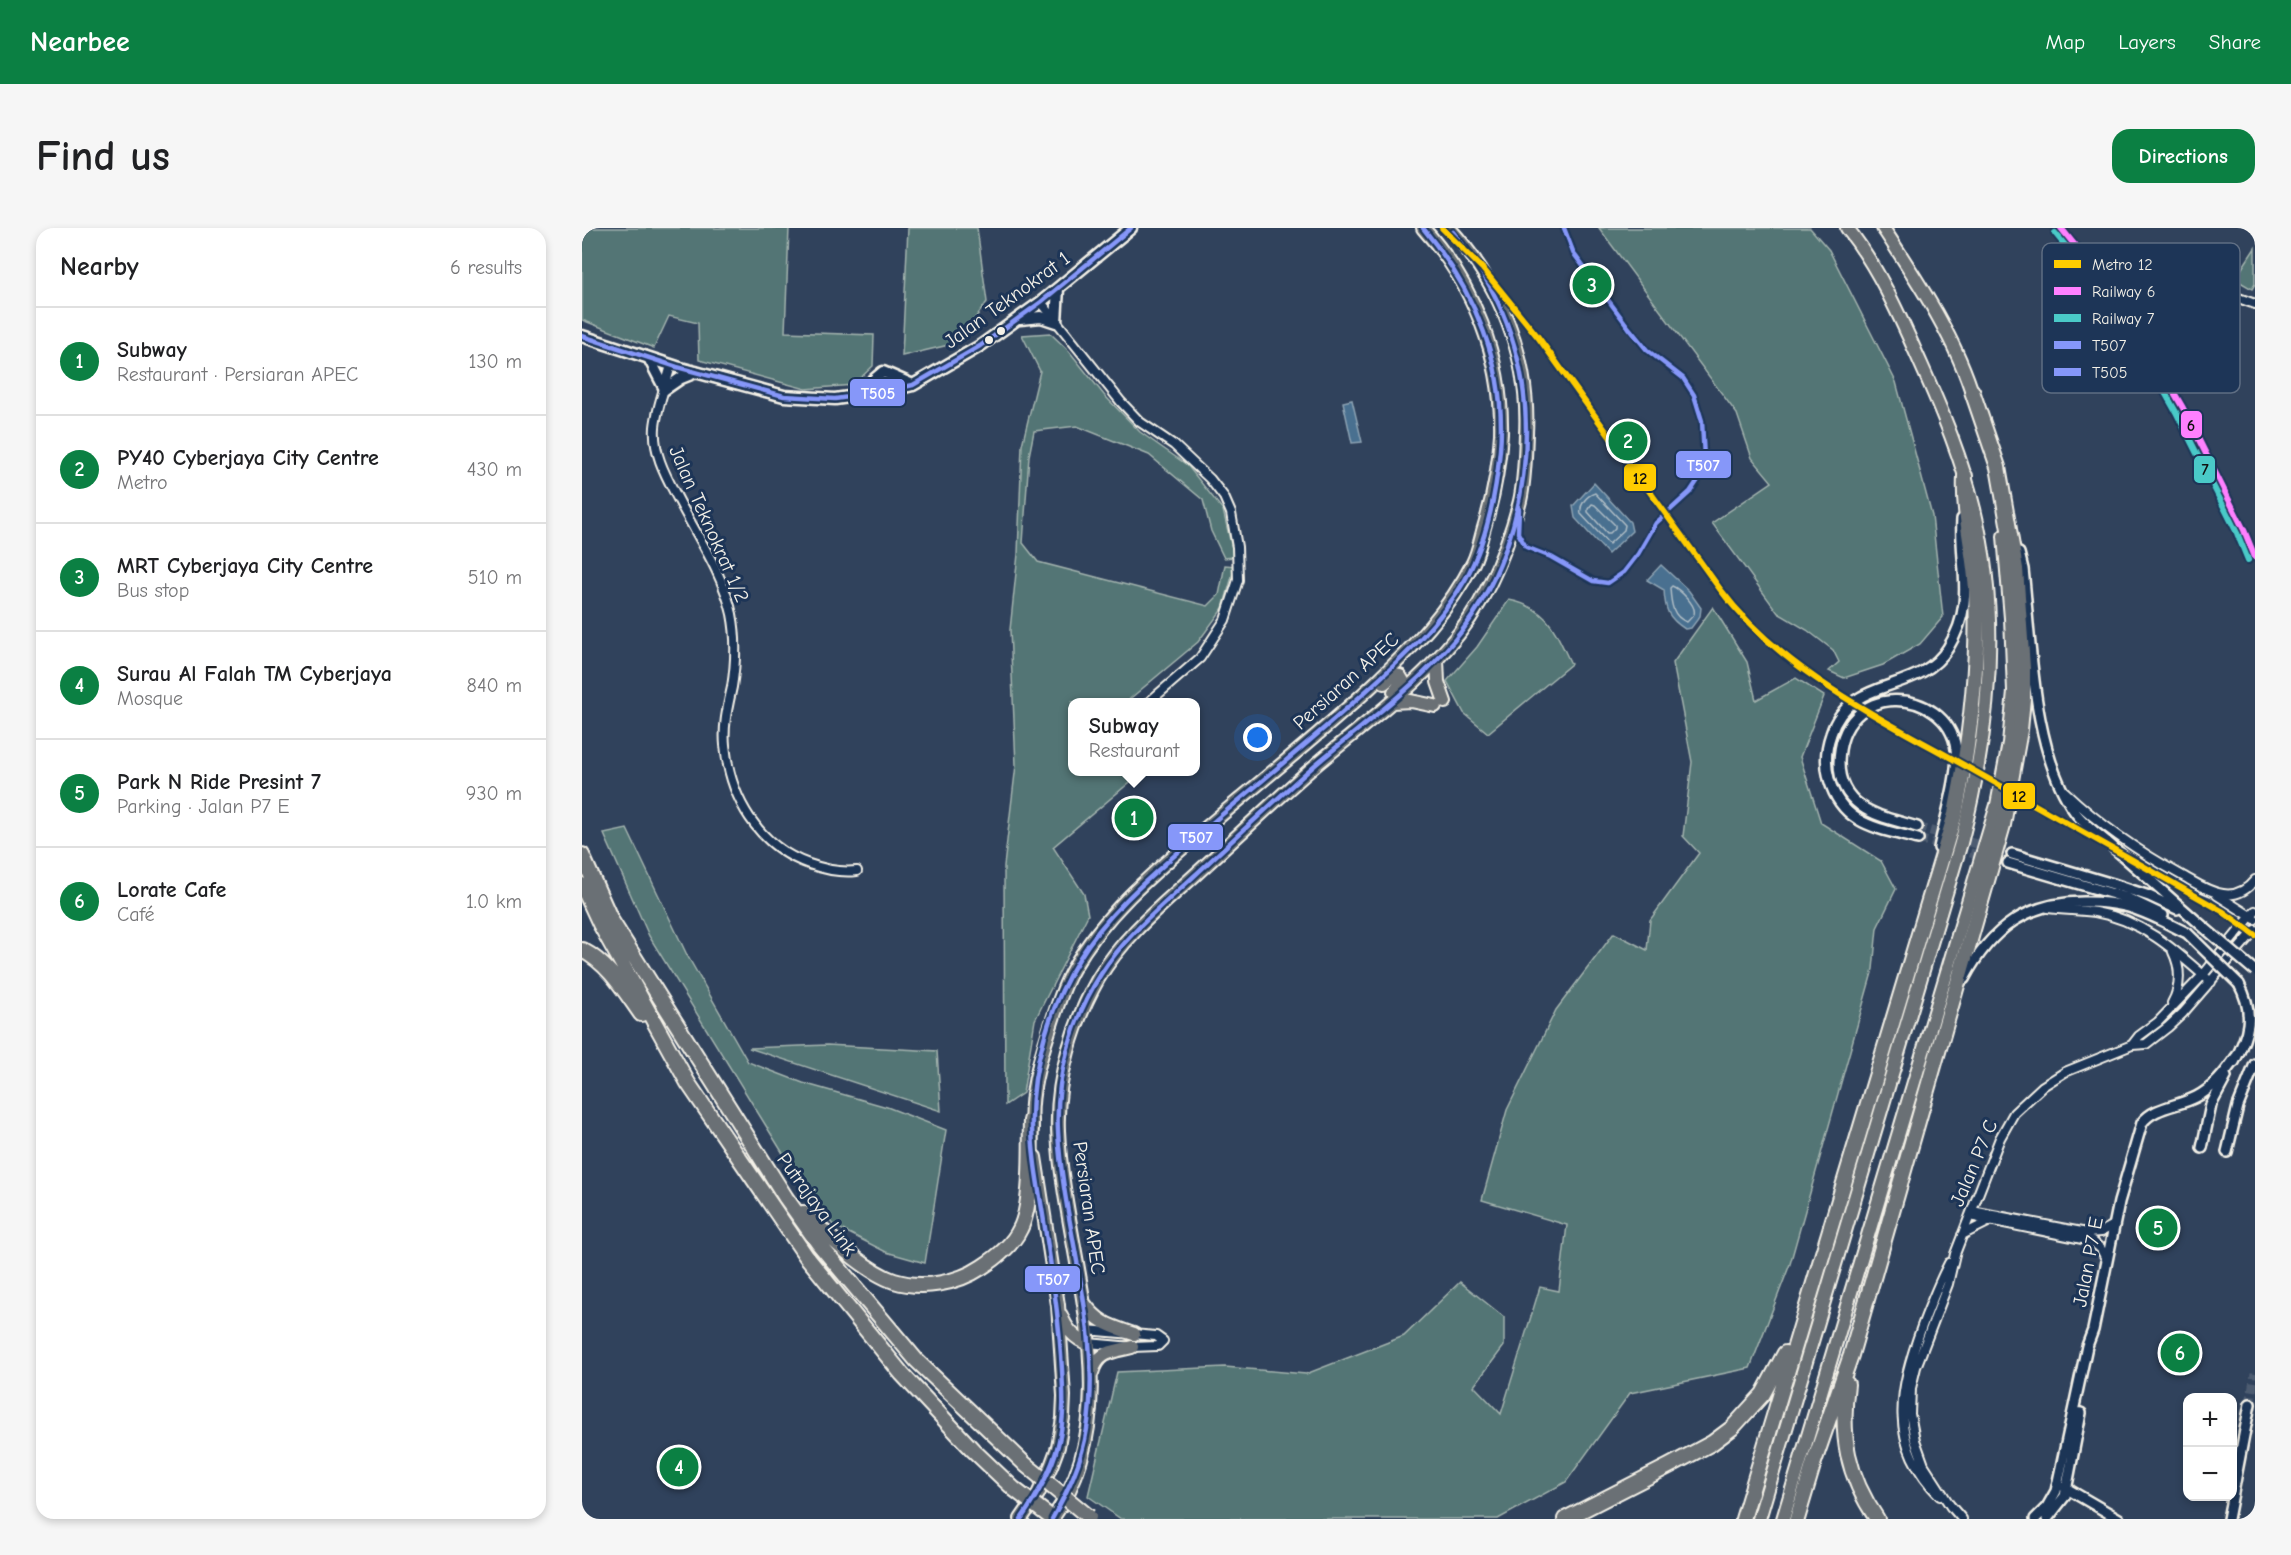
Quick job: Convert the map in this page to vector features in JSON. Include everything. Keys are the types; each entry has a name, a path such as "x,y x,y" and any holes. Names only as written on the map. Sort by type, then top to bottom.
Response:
{"highway":[{"path":"1797,1519 1851,1355 2003,825 2020,730 2024,699 2016,569 1998,467 1971,391"},
{"path":"1743,1519 1955,814 1969,737 1975,650 1976,590 1964,501 1965,476"},
{"name":"Putrajaya Link","path":"582,855 611,920 786,1198 818,1243 917,1361 1026,1465 1090,1518"},
{"name":"Putrajaya Link","path":"582,885 600,924 688,1083 806,1256 902,1374 973,1450 1014,1489 1052,1519"},
{"path":"582,950 605,967 619,983 688,1083"},
{"path":"786,1198 856,1260 894,1281 925,1285 956,1280 990,1262 1020,1230 1027,1209 1031,1120"},
{"path":"1565,1519 1712,1443 1742,1419 1763,1394 1779,1367 1814,1280"},
{"path":"1851,1355 1844,1404 1848,1459 1859,1490 1877,1519"}],"main road":[{"name":"Jalan Teknokrat 1","path":"582,336 671,365 784,396 835,399 860,396 913,385 980,346 1041,302 1131,228"},
{"name":"Persiaran APEC","path":"1021,1519 1038,1494 1058,1447 1063,1418 1058,1305 1036,1169 1031,1120 1035,1076 1063,990 1082,955 1133,892 1333,722 1428,631 1453,597 1474,561 1494,498 1500,453 1502,409 1495,365 1471,298 1439,245 1423,228"},
{"name":"Persiaran APEC","path":"1052,1519 1069,1490 1086,1437 1091,1379 1083,1336 1082,1299 1058,1130 1063,1075 1072,1040 1088,998 1101,975 1133,932 1308,772 1391,703 1437,659 1472,617 1503,554 1520,499 1525,470 1527,415 1515,344 1504,310 1485,274 1466,246 1449,228"},
{"path":"1760,1519 1970,809 1982,742 1988,637 1984,569 1975,511 1942,412 1896,307 1847,228"},
{"path":"1783,1519 1997,805 2009,743 2014,691 2006,545 1986,442 1971,391 1949,339 1922,288 1883,228"},
{"path":"1018,319 1041,317 1056,322 1058,288"},
{"path":"649,358 664,388 696,372"},
{"path":"860,396 864,388 883,372 913,385"},
{"path":"1391,703 1412,700 1440,704 1437,659"},
{"path":"1333,722 1346,716 1394,675 1400,676 1403,681 1356,726 1350,736"},
{"path":"1082,1299 1090,1311 1103,1323 1133,1340"},
{"path":"1058,1305 1064,1324 1083,1336 1067,1349 1062,1367"},
{"path":"1091,1379 1096,1360 1133,1340"}],"street":[{"path":"2240,299 2255,304"},
{"path":"1041,302 1121,402 1140,422 1174,445 1210,479 1224,498 1231,513 1237,547 1238,580 1225,620 1200,658 1154,698"},
{"name":"Jalan Teknokrat 1/2","path":"671,365 656,426 658,458 723,589 731,612 736,634 736,652 724,728 729,770 738,795 750,819 773,846 819,868 842,873 857,871"},
{"path":"1998,467 2023,569 2037,697 2044,735 2050,763 2061,788 2076,813 2255,971"},
{"path":"1918,839 1865,824 1845,810 1838,801 1828,775 1828,741 1836,720 1851,702 1927,669 1946,652 1953,640 1964,611 1965,599 1961,532 1964,501"},
{"path":"1917,827 1869,812 1855,801 1843,786 1839,768 1842,738 1859,712 1876,703 1889,700 1923,706 1940,718 1952,736 1956,747 1957,762 1928,900"},
{"path":"2061,788 2104,827 2149,858 2254,915"},
{"path":"2012,854 2149,896 2169,904 2200,924"},
{"path":"2008,863 2138,902 2167,918 2187,933 2239,984 2246,994 2251,1019 2246,1041 2211,1106 2202,1148"},
{"path":"2205,888 2232,895 2246,889 2255,880"},
{"path":"1936,1059 1962,983 1975,958 1996,933 2025,914 2039,908 2071,902 2122,905 2156,917 2187,933"},
{"path":"2039,908 2096,912 2141,927 2166,943 2211,982"},
{"name":"Jalan P7 C","path":"2132,1045 2139,1036 2158,1022 2203,975 2254,915"},
{"name":"Jalan P7 C","path":"1962,1519 1925,1481 1914,1462 1902,1416 1902,1396 1910,1359 1939,1282 1962,1236 2000,1138 2014,1113 2031,1096 2065,1072 2132,1045 2146,1044 2168,1027 2211,982 2255,930"},
{"path":"2166,943 2172,950 2179,968 2176,996 2168,1010"},
{"name":"Jalan P7 E","path":"2047,1519 2061,1503 2067,1488 2087,1346 2094,1330 2106,1259 2132,1151 2142,1123 2146,1118 2207,1090 2225,1073 2236,1057"},
{"path":"2227,1152 2238,1106 2255,1064"},
{"path":"1978,1197 1991,1218"},
{"path":"1971,1213 2092,1241 2101,1249 2106,1259"},
{"path":"1962,1236 1991,1218 2087,1233 2101,1232 2114,1225"},
{"path":"1083,1336 1133,1340"},
{"path":"1083,1336 1133,1340"},
{"path":"2228,1519 2250,1404"},
{"name":"Jalan P7 E","path":"2035,1519 2053,1498 2077,1412"},
{"path":"2057,1484 2119,1519"}],"green space":[{"path":"582,228 789,228 785,332 874,335 873,366 853,385 806,389 699,360 698,323 669,316 654,348 582,320"},
{"path":"908,228 977,228 987,302 957,343 902,356"},
{"path":"1599,228 1810,228 1829,250 1896,382 1932,516 1943,617 1920,644 1883,665 1844,678 1829,671 1839,662 1833,650 1807,630 1778,613 1712,523 1772,482 1752,458 1737,414"},
{"path":"2255,248 2255,284 2252,289 2240,282 2240,271"},
{"path":"1050,333 1069,351 1104,395 1140,432 1187,465 1223,510 1234,557 1224,558 1211,531 1203,500 1149,455 1077,426 1034,431 1029,456 1023,543 1038,562 1208,606 1219,595 1225,565 1235,566 1223,608 1198,642 1131,698 1068,698 1068,776 1137,776 1053,847 1084,894 1088,915 1035,1020 1023,1093 1005,1105 1004,866 1016,765 1010,630 1018,554 1022,445 1040,371 1022,335"},
{"path":"1509,600 1542,615 1555,631 1571,664 1488,733 1464,713 1447,681 1477,647"},
{"path":"1713,607 1747,662 1756,700 1796,678 1824,696 1800,757 1821,823 1881,861 1896,889 1877,928 1873,969 1790,1264 1750,1368 1630,1393 1566,1482 1498,1519 1121,1519 1088,1496 1117,1372 1225,1367 1306,1374 1404,1336 1460,1282 1504,1317 1504,1346 1474,1386 1501,1414 1540,1287 1559,1291 1567,1225 1482,1200 1507,1110 1556,1010 1614,933 1647,950 1650,920 1699,853 1683,836 1692,762 1673,663"},
{"path":"627,829 687,955 748,1062 803,1083 887,1107 946,1130 925,1263 886,1252 833,1225 800,1181 649,936 604,834"},
{"path":"827,1045 937,1051 941,1111 749,1048"}],"water":[{"path":"1352,400 1362,442 1352,443 1343,402"},
{"path":"1594,483 1630,522 1632,531 1608,554 1575,518 1573,506"},
{"path":"1661,565 1689,591 1701,608 1700,616 1691,628 1685,629 1671,617 1665,603 1664,590 1647,580"}],"tunnel":[{"path":"1917,827 2012,854"},
{"path":"1918,839 2008,863"},
{"path":"2250,1404 2255,1373"}],"metro line":[{"name":"12","path":"1442,228 1483,269 1538,337 1720,589 1773,645 1834,691 1867,711 2222,911 2255,935"}],"rail line":[{"name":"6","path":"2061,228 2073,243"},
{"name":"7","path":"2055,233 2063,243"},
{"name":"7","path":"2165,393 2237,533 2248,560"},
{"name":"6","path":"2174,393 2244,530 2255,557"}],"transit line":[{"name":"T505","path":"582,336 677,367 784,396 835,399 883,392 913,385 980,346 1041,302 1131,228"},
{"name":"T507","path":"1021,1519 1052,1465 1061,1434 1063,1412 1063,1378 1058,1323 1032,1137 1033,1102 1039,1059 1059,997 1089,943 1126,900 1205,829 1343,712 1420,640 1444,611 1465,580 1485,533 1493,500 1500,450 1501,419 1498,389 1484,332 1472,304 1442,252 1423,228"},
{"name":"T507","path":"1519,509 1518,533 1526,547 1551,557 1593,581 1608,583 1624,572 1638,554 1656,523 1690,492 1703,469 1702,421 1694,395 1683,378 1647,350 1629,328 1574,254 1564,228"},
{"name":"T507","path":"1052,1519 1069,1486 1082,1453 1091,1392 1086,1317 1061,1168 1058,1131 1059,1090 1067,1050 1082,1010 1101,974 1144,922 1284,792 1398,696 1445,651 1464,628 1480,603 1506,549 1515,520 1525,461 1525,403 1521,376 1516,350 1497,300 1485,277 1453,232"}],"place":[{"name":"MRT Cyberjaya City Centre","path":"1592,285"},
{"name":"PY40 Cyberjaya City Centre","path":"1628,441"},
{"name":"Subway","path":"1134,818"},
{"name":"Park N Ride Presint 7","path":"2158,1228"},
{"name":"Lorate Cafe","path":"2180,1353"},
{"name":"Surau Al Falah TM Cyberjaya","path":"679,1467"}]}
